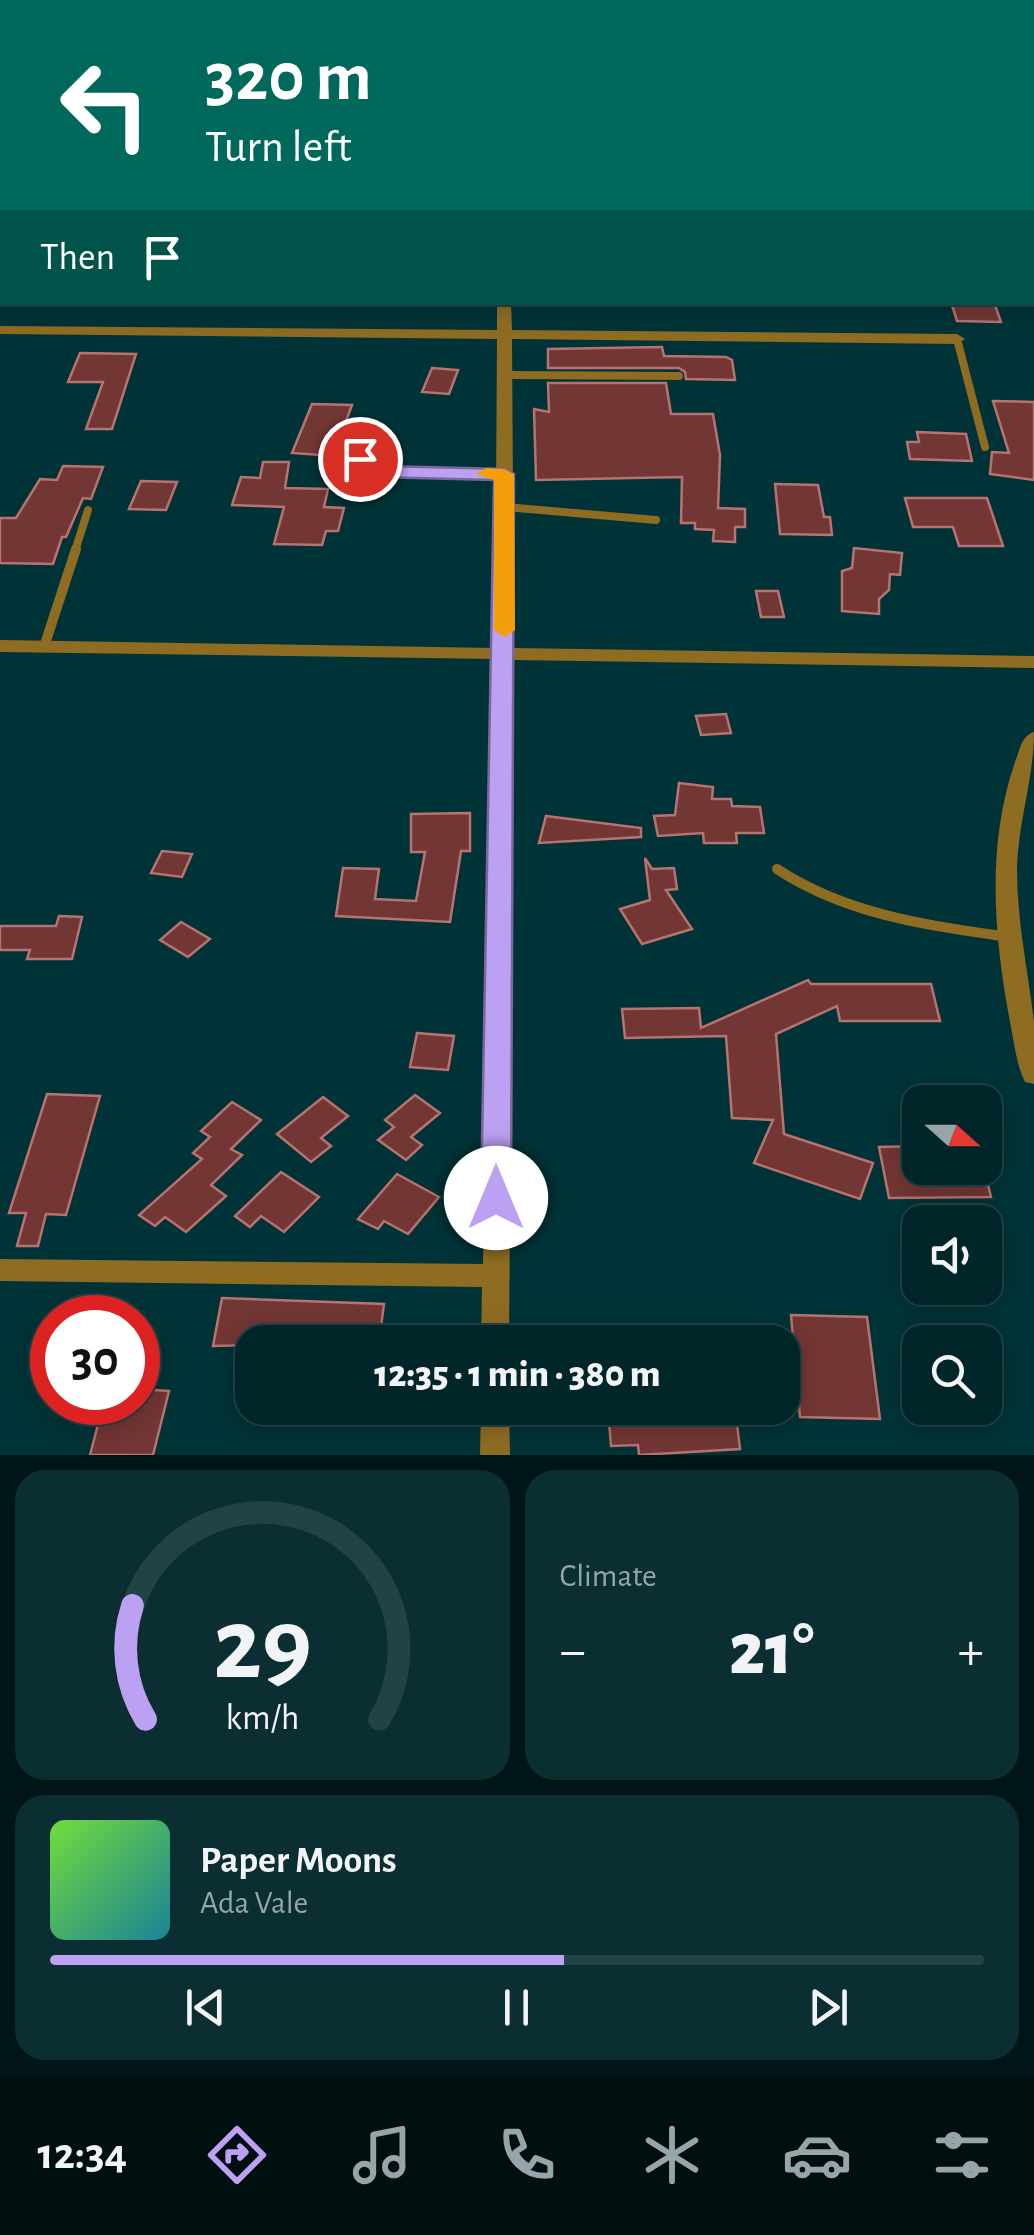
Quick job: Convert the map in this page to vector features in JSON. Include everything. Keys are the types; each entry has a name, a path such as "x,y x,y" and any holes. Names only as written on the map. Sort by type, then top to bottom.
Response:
{"street":[{"path":"495,1325 505,652 504,305"},
{"path":"0,330 957,339"},
{"path":"0,646 1034,662"},
{"path":"1034,738 1012,804 1004,865 1008,937 1034,1075"},
{"path":"0,1270 495,1276"},
{"path":"495,1425 495,1455"}],"lane":[{"path":"957,339 986,447"},
{"path":"503,375 679,376"},
{"path":"355,446 360,459 378,471 504,474"},
{"path":"504,507 656,520"},
{"path":"44,647 88,510"},
{"path":"777,869 800,887 829,899 935,925 1008,937"}],"building":[{"path":"952,305 995,305 1001,322 957,321"},
{"path":"662,347 664,356 726,357 732,360 735,380 686,379 679,368 548,368 548,349"},
{"path":"80,353 136,354 112,429 86,429 103,382 68,382"},
{"path":"432,368 458,370 449,394 422,392"},
{"path":"548,383 666,383 671,414 713,414 720,455 718,508 745,509 745,527 735,527 735,542 713,541 714,530 681,523 682,477 536,480 534,409 549,412"},
{"path":"993,401 1034,402 1034,480 990,474 992,452 1009,453"},
{"path":"312,404 352,405 333,456 292,453"},
{"path":"917,432 966,434 972,461 910,459 907,442 919,442"},
{"path":"263,462 289,462 285,488 328,489 324,507 344,508 338,531 326,531 322,545 274,544 284,507 232,505 241,477 260,478"},
{"path":"63,466 103,467 91,499 83,498 66,537 62,537 53,564 0,563 0,518 16,518 40,479 57,480"},
{"path":"141,481 177,482 166,510 129,509"},
{"path":"775,484 818,485 832,535 780,534"},
{"path":"905,498 987,498 1003,546 959,546 953,527 913,527"},
{"path":"854,548 902,553 900,575 890,574 889,590 879,599 879,614 842,611 842,571 852,568"},
{"path":"756,591 778,591 784,617 761,617"},
{"path":"726,714 731,733 701,735 696,716"},
{"path":"679,783 713,787 712,799 731,799 732,806 760,807 764,833 736,833 737,843 704,843 703,833 658,836 654,816 675,815"},
{"path":"470,813 470,851 461,851 450,922 336,916 343,868 379,869 375,899 416,901 425,852 411,852 411,814"},
{"path":"546,816 641,828 641,837 539,843"},
{"path":"162,851 192,854 182,877 151,873"},
{"path":"645,858 652,869 674,868 677,889 666,890 692,929 642,944 620,909 650,900"},
{"path":"59,916 82,917 72,959 27,959 30,950 0,950 0,926 56,926"},
{"path":"181,922 210,939 188,957 160,940"},
{"path":"808,980 811,984 931,984 940,1021 840,1021 837,1006 776,1034 784,1134 873,1163 860,1199 754,1163 773,1120 732,1118 726,1036 625,1038 622,1009 699,1008 701,1028"},
{"path":"417,1033 454,1036 448,1070 410,1067"},
{"path":"47,1094 100,1096 66,1215 46,1214 38,1246 17,1246 26,1213 9,1213"},
{"path":"415,1095 440,1113 411,1137 422,1145 406,1160 378,1140 394,1127 385,1120"},
{"path":"323,1097 348,1116 321,1138 331,1146 311,1162 277,1134"},
{"path":"232,1102 261,1120 231,1149 242,1155 211,1185 226,1196 186,1232 165,1217 155,1226 139,1215 202,1159 193,1153 210,1137 201,1131"},
{"path":"902,1146 902,1185 988,1185 991,1197 889,1198 879,1147"},
{"path":"281,1172 319,1197 284,1232 261,1216 250,1227 235,1216"},
{"path":"397,1174 439,1197 408,1234 384,1221 378,1229 358,1219"},
{"path":"222,1298 384,1304 381,1325 235,1325 235,1345 213,1346"},
{"path":"791,1315 867,1317 880,1419 800,1417 800,1325 792,1325"},
{"path":"160,1390 169,1391 153,1455 90,1455 98,1425 160,1425"},
{"path":"609,1425 737,1425 740,1449 639,1455 638,1445 611,1446"}],"slow traffic":[{"path":"486,474 504,474 505,630"}],"route":[{"path":"360,459 378,471 504,474 496,1198"}]}
